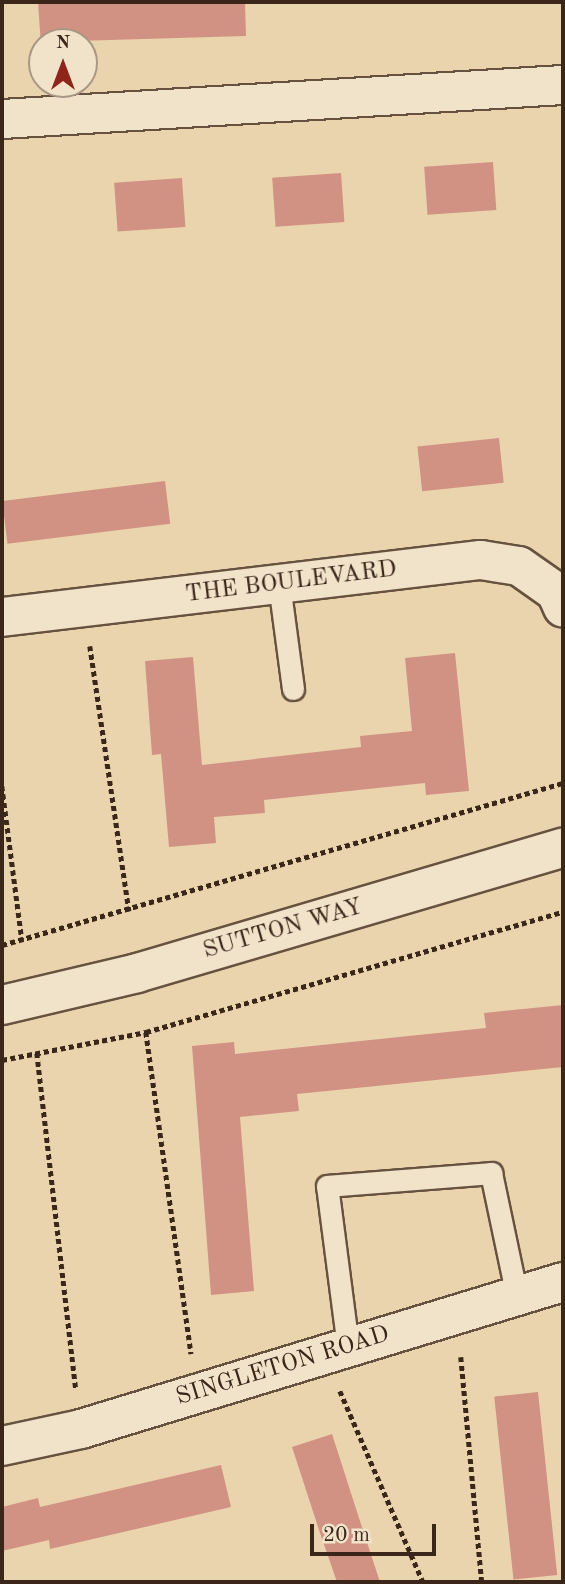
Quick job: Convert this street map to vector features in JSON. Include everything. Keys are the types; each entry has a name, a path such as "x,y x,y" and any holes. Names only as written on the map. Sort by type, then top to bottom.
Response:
{"street":[{"path":"2,119 563,85"},
{"name":"THE BOULEVARD","path":"2,617 481,560 519,566 556,592 563,608"},
{"name":"SUTTON WAY","path":"2,1005 137,973 563,848"},
{"name":"SINGLETON ROAD","path":"2,1446 80,1429 563,1282"}],"lane":[{"path":"279,584 293,689"},
{"path":"337,1351 327,1186 491,1173 517,1296"}],"path":[{"path":"85,607 129,911"},
{"path":"2,945 129,911 563,783"},
{"path":"2,786 22,940"},
{"path":"2,1060 146,1032 563,912"},
{"path":"146,1032 196,1393"},
{"path":"37,1053 80,1429"},
{"path":"457,1314 482,1582"},
{"path":"337,1351 423,1582"}],"building":[{"path":"38,2 245,2 246,36 98,40 98,28 40,28"},
{"path":"493,162 496,210 428,215 424,167"},
{"path":"341,173 344,222 276,227 272,178"},
{"path":"182,178 185,227 118,232 114,183"},
{"path":"499,438 504,483 422,491 417,447"},
{"path":"165,481 170,524 7,544 2,501"},
{"path":"455,653 469,791 426,795 425,783 264,800 265,813 214,817 216,843 169,847 161,754 152,755 145,661 193,657 202,765 361,747 360,736 412,731 405,658"},
{"path":"563,1005 563,1067 297,1094 299,1111 240,1117 254,1291 211,1295 192,1046 234,1042 235,1054 486,1028 484,1013"},
{"path":"538,1392 557,1575 513,1580 494,1397"},
{"path":"332,1434 380,1582 337,1582 292,1447"},
{"path":"221,1465 231,1507 50,1549 49,1540 2,1551 2,1507 38,1498 40,1507"}]}
